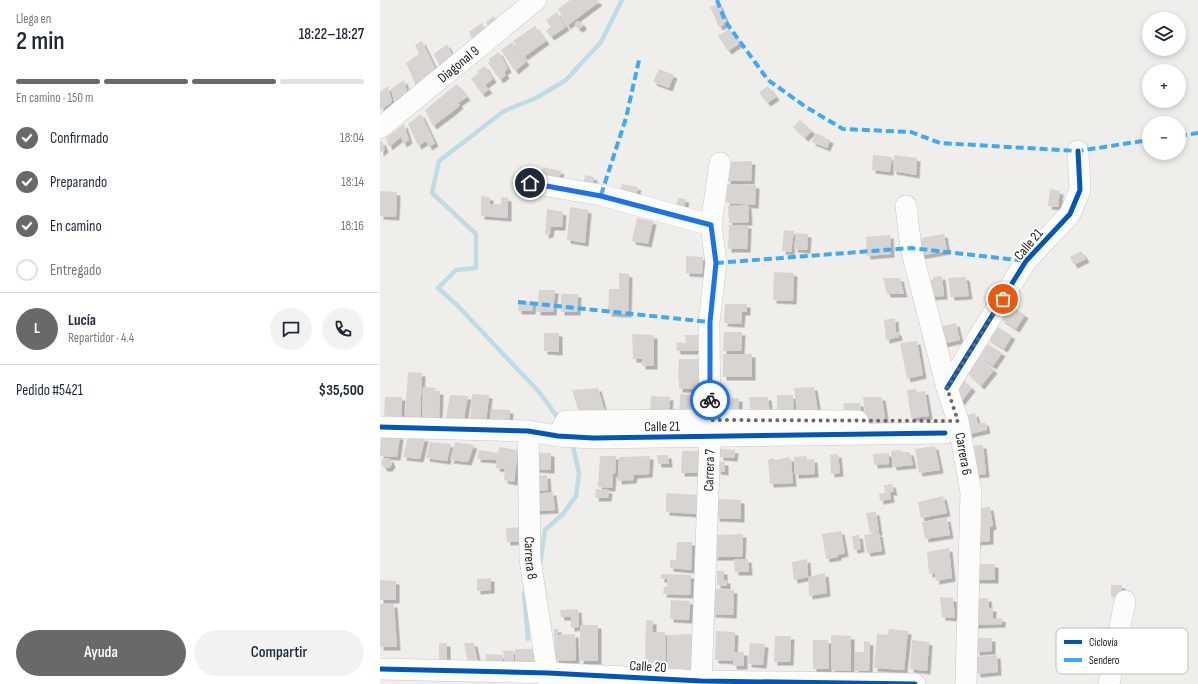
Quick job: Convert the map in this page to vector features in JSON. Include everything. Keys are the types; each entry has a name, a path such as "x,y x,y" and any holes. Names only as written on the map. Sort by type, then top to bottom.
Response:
{"street":[{"name":"Diagonal 9","path":"380,128 536,0"},
{"name":"Calle 21","path":"947,388 1026,261 1070,214 1080,190 1078,151"},
{"name":"Carrera 7","path":"701,682 711,429 710,322 716,263 711,225 720,163"},
{"path":"530,183 601,196 711,225"},
{"name":"Carrera 6","path":"906,206 911,248 947,388 951,427 971,492 966,684"},
{"name":"Calle 21","path":"380,427 528,431 562,428 711,429 951,427"},
{"name":"Calle 21","path":"562,428 593,438 711,429"},
{"name":"Carrera 8","path":"528,431 530,558 548,679"},
{"path":"1120,628 1125,601"},
{"name":"Calle 20","path":"380,669 548,679 915,684"},
{"path":"1109,684 1111,674"}],"building":[{"path":"570,0 597,0 599,2 567,26 558,9"},
{"path":"719,4 727,23 719,27 710,7"},
{"path":"557,12 566,27 551,37 546,31 551,27 546,20"},
{"path":"494,16 498,24 490,29 486,22"},
{"path":"578,21 582,23 583,26 580,29 576,27 575,23"},
{"path":"482,23 487,34 474,43 469,32"},
{"path":"535,26 546,41 524,57 513,41"},
{"path":"729,29 740,43 728,51 718,36"},
{"path":"422,41 437,72 416,86 406,63 419,54 415,45"},
{"path":"512,42 526,62 515,71 501,50"},
{"path":"447,44 454,59 441,69 434,54"},
{"path":"499,52 508,69 504,72 506,75 500,80 488,63 490,61 489,59"},
{"path":"485,66 493,79 485,85 489,90 482,94 471,79 479,73 477,71"},
{"path":"659,69 674,75 669,88 653,82"},
{"path":"404,80 407,92 394,101 391,89"},
{"path":"457,84 467,97 458,103 460,105 452,112 433,126 425,110"},
{"path":"388,86 392,102 380,110 380,92"},
{"path":"768,86 776,97 767,103 759,92"},
{"path":"421,114 435,143 429,147 426,141 418,146 408,124"},
{"path":"800,120 812,131 805,138 793,127"},
{"path":"404,124 409,140 403,144 401,137 389,147 386,138"},
{"path":"816,133 830,140 827,148 812,142"},
{"path":"382,141 385,149 380,153 380,143"},
{"path":"873,155 892,157 890,172 872,170"},
{"path":"894,155 917,158 916,175 893,171"},
{"path":"752,161 751,181 727,181 728,162"},
{"path":"543,167 561,171 557,188 539,185"},
{"path":"585,175 594,177 591,196 581,194"},
{"path":"622,184 638,187 634,205 618,201"},
{"path":"727,184 756,185 755,205 726,203"},
{"path":"1050,189 1060,191 1058,207 1048,206"},
{"path":"380,191 397,192 396,217 380,216"},
{"path":"481,196 490,197 490,204 501,204 501,197 508,198 508,218 481,216"},
{"path":"678,198 686,199 683,212 675,211"},
{"path":"748,205 749,222 729,223 728,206"},
{"path":"570,207 588,210 585,243 567,240"},
{"path":"547,209 563,212 562,227 551,227 550,234 545,235"},
{"path":"637,218 653,221 648,244 632,241"},
{"path":"729,225 748,225 747,249 728,249"},
{"path":"784,230 794,231 791,252 782,251"},
{"path":"796,233 808,234 807,250 794,249"},
{"path":"944,234 947,251 919,256 916,239"},
{"path":"890,235 891,254 867,256 866,237"},
{"path":"1081,251 1086,259 1074,265 1070,257"},
{"path":"686,256 703,257 702,274 686,273"},
{"path":"774,272 794,273 793,301 773,300"},
{"path":"619,273 629,274 628,314 608,313 609,289 619,289"},
{"path":"942,276 944,296 925,297 924,280 933,280 933,277"},
{"path":"966,277 969,296 951,297 948,278"},
{"path":"883,278 900,278 904,294 887,294"},
{"path":"539,290 555,290 553,312 537,312"},
{"path":"561,294 578,294 577,312 561,312"},
{"path":"518,301 533,302 532,311 518,311"},
{"path":"725,304 747,304 747,312 742,312 741,324 724,323"},
{"path":"1010,305 1025,315 1016,329 1001,319"},
{"path":"895,318 896,332 898,332 899,337 886,340 884,320"},
{"path":"956,323 960,340 938,345 934,328"},
{"path":"995,325 1012,336 1004,349 987,338"},
{"path":"724,332 742,332 741,351 723,351"},
{"path":"544,333 559,333 559,352 544,351"},
{"path":"632,334 654,335 654,366 642,366 642,359 633,359"},
{"path":"685,335 700,335 701,351 677,351 676,342 686,343"},
{"path":"917,341 923,375 907,379 900,343"},
{"path":"988,344 1002,353 993,366 979,357"},
{"path":"723,354 752,354 752,377 723,377"},
{"path":"979,357 994,370 981,386 967,373"},
{"path":"679,359 702,359 699,427 679,425 680,394 693,395 694,389 679,389"},
{"path":"408,372 422,373 420,420 405,419"},
{"path":"961,378 972,388 961,402 949,392"},
{"path":"423,387 435,388 435,391 440,391 439,420 422,420"},
{"path":"814,387 820,424 799,425 794,388"},
{"path":"598,388 608,422 581,419 572,390"},
{"path":"916,389 917,392 925,391 929,416 911,418 907,390"},
{"path":"472,394 489,395 486,423 470,422"},
{"path":"450,395 468,396 464,419 446,418"},
{"path":"721,395 727,396 727,399 739,398 739,427 721,427"},
{"path":"777,395 793,395 794,425 777,425"},
{"path":"651,396 670,397 668,425 649,424"},
{"path":"385,397 402,397 401,419 384,418"},
{"path":"749,397 768,397 771,425 752,425"},
{"path":"863,397 882,397 886,424 867,424"},
{"path":"843,403 860,403 863,424 846,424"},
{"path":"491,409 510,410 509,425 490,424"},
{"path":"975,413 978,424 985,422 987,430 957,437 952,419"},
{"path":"381,434 400,436 397,457 380,456"},
{"path":"408,436 425,438 420,459 403,457"},
{"path":"430,442 451,444 447,461 426,458"},
{"path":"455,442 474,445 468,462 450,460"},
{"path":"983,445 986,474 971,475 969,446"},
{"path":"935,446 940,470 919,473 915,449"},
{"path":"499,447 518,450 514,482 504,480 505,469 496,468 497,460 477,459 479,450 498,453"},
{"path":"720,449 735,450 734,458 720,457"},
{"path":"901,450 901,452 910,452 913,465 893,467 891,451"},
{"path":"682,451 699,451 698,473 681,473"},
{"path":"532,452 551,453 551,470 532,469"},
{"path":"889,453 889,464 874,465 873,454"},
{"path":"838,454 840,473 831,474 830,455"},
{"path":"657,455 668,455 669,464 658,464"},
{"path":"600,456 616,456 615,474 613,473 612,488 598,487"},
{"path":"650,456 649,474 634,475 633,480 618,481 619,457"},
{"path":"807,456 807,460 814,459 815,474 795,475 794,457"},
{"path":"788,457 791,459 793,483 770,484 768,460 772,458 776,460"},
{"path":"384,458 390,459 392,464 389,468 384,468 381,463"},
{"path":"718,462 725,462 725,472 717,471"},
{"path":"547,475 548,490 534,491 533,476"},
{"path":"892,484 894,492 890,492 891,499 880,501 879,494 885,493 884,485"},
{"path":"596,489 609,490 608,498 595,498"},
{"path":"553,492 555,510 535,511 534,494"},
{"path":"666,493 698,495 697,514 666,512"},
{"path":"943,496 947,513 921,518 918,502"},
{"path":"717,499 741,500 741,519 716,518"},
{"path":"990,507 993,526 990,527 990,541 976,542 974,509"},
{"path":"876,512 879,532 870,533 866,513"},
{"path":"947,518 950,535 925,539 922,522"},
{"path":"525,527 525,541 507,542 506,528"},
{"path":"841,531 845,553 838,555 838,557 826,559 822,534"},
{"path":"879,533 882,551 867,553 864,535"},
{"path":"743,534 742,557 714,557 715,535"},
{"path":"859,535 861,549 854,550 852,536"},
{"path":"677,542 692,542 691,570 670,568 670,560 676,560"},
{"path":"949,548 952,578 936,581 935,573 929,574 927,552"},
{"path":"734,559 748,559 749,572 735,572"},
{"path":"807,559 808,577 794,580 792,562"},
{"path":"973,564 995,564 995,580 973,580"},
{"path":"717,571 724,571 724,580 727,580 727,586 717,585"},
{"path":"825,573 827,593 809,596 808,577"},
{"path":"661,574 691,575 690,595 663,594 664,587 667,587 667,579 661,579"},
{"path":"491,578 491,590 477,591 477,579"},
{"path":"380,580 396,581 396,600 380,600"},
{"path":"1111,585 1122,585 1121,598 1111,597"},
{"path":"713,589 734,590 733,615 712,614"},
{"path":"940,597 953,598 955,618 942,617"},
{"path":"988,598 989,608 993,608 993,619 1002,618 1002,624 975,625 974,599"},
{"path":"671,600 690,601 689,620 670,619"},
{"path":"380,604 394,604 397,647 380,647"},
{"path":"578,609 579,627 571,628 571,617 561,617 560,610"},
{"path":"646,620 653,621 653,632 665,632 666,665 645,664"},
{"path":"580,625 598,625 598,661 580,661"},
{"path":"554,629 558,629 558,635 575,634 576,660 555,661"},
{"path":"889,629 908,631 904,670 874,668 877,634 888,635"},
{"path":"716,631 735,632 734,652 744,652 744,666 733,666 733,661 715,660"},
{"path":"693,634 694,669 667,669 667,635"},
{"path":"831,635 851,636 851,671 831,670"},
{"path":"775,636 791,636 790,662 774,662"},
{"path":"975,638 992,638 992,651 976,652"},
{"path":"813,640 828,640 829,669 813,669"},
{"path":"912,640 929,642 927,671 910,669"},
{"path":"864,641 870,642 869,671 855,671 855,652 864,652"},
{"path":"439,643 447,643 447,663 439,663"},
{"path":"464,643 474,643 478,663 468,663"},
{"path":"750,643 765,644 763,665 748,664"},
{"path":"515,649 535,649 535,665 515,665"},
{"path":"503,650 514,651 513,665 505,664"},
{"path":"486,654 503,655 502,664 486,663"},
{"path":"997,655 998,672 977,674 976,657"}],"waterway":[{"path":"560,421 540,393 455,303 438,288 456,270 476,268 476,234 432,193 439,161 504,111 536,98 566,80 601,42 622,0"},
{"path":"540,564 545,530 563,514 576,496 579,473 572,442"},
{"path":"527,588 524,593 528,639"}],"marked path":[{"path":"717,0 725,21 768,80 806,107 843,129 911,132 940,143 1078,151 1142,141"},
{"path":"601,195 626,118 639,60"},
{"path":"1186,135 1198,133"},
{"path":"716,263 911,248 1026,261"},
{"path":"518,302 709,322"}],"cycle path":[{"path":"947,388 1026,261 1070,214 1080,190 1078,151"},
{"path":"380,427 528,431 558,436 593,438 945,433"},
{"path":"380,669 548,673 701,681 915,684"}],"way so far":[{"path":"710,400 711,420 958,421 947,388 1003,299"}],"route":[{"path":"530,183 601,196 711,225 716,263 710,322 710,400"}]}
